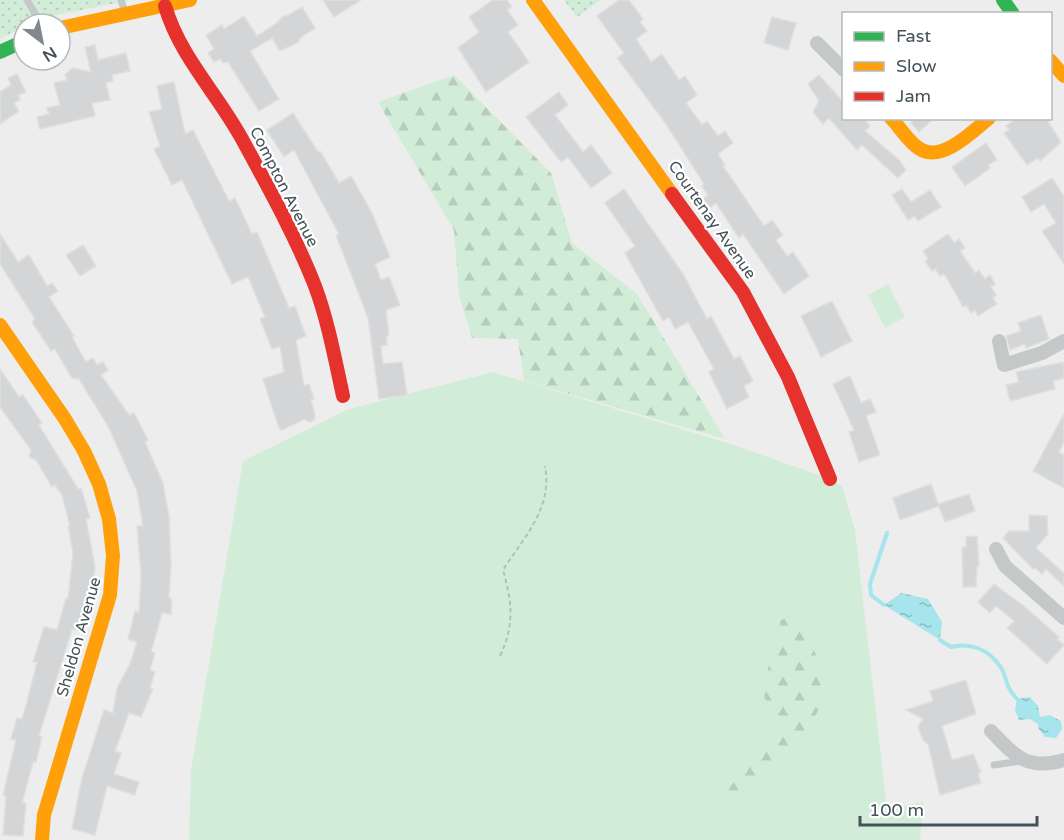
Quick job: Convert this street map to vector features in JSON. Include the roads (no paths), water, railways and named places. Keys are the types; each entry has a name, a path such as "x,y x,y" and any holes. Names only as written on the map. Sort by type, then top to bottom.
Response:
{"street":[{"path":"72,24 123,6 165,6 190,0"},
{"name":"Courtenay Avenue","path":"533,0 743,292 788,376 830,479"},
{"name":"Compton Avenue","path":"165,6 173,33 241,137 295,241 315,287 329,331 343,396"},
{"path":"817,43 842,69"},
{"path":"893,120 920,149 934,153 957,143 986,120"},
{"name":"Sheldon Avenue","path":"0,325 85,452 99,479 112,530 114,571 110,595 44,814 42,840"},
{"path":"999,341 1004,365 1042,354 1064,341"},
{"path":"996,549 1005,566 1064,618"},
{"path":"990,569 1005,566"},
{"path":"991,731 1021,760 1042,765 1064,760"}],"lane":[{"path":"994,765 1021,760"}],"water":[{"path":"901,593 928,599 942,622 940,640 884,605"},
{"path":"1030,697 1038,706 1040,717 1050,715 1061,721 1062,729 1056,738 1045,737 1038,728 1038,724 1030,719 1019,720 1015,710 1017,699"}],"waterway":[{"path":"884,605 871,595 870,584 887,533"},
{"path":"940,640 951,647 972,646 990,655 1002,670 1017,699"}]}
